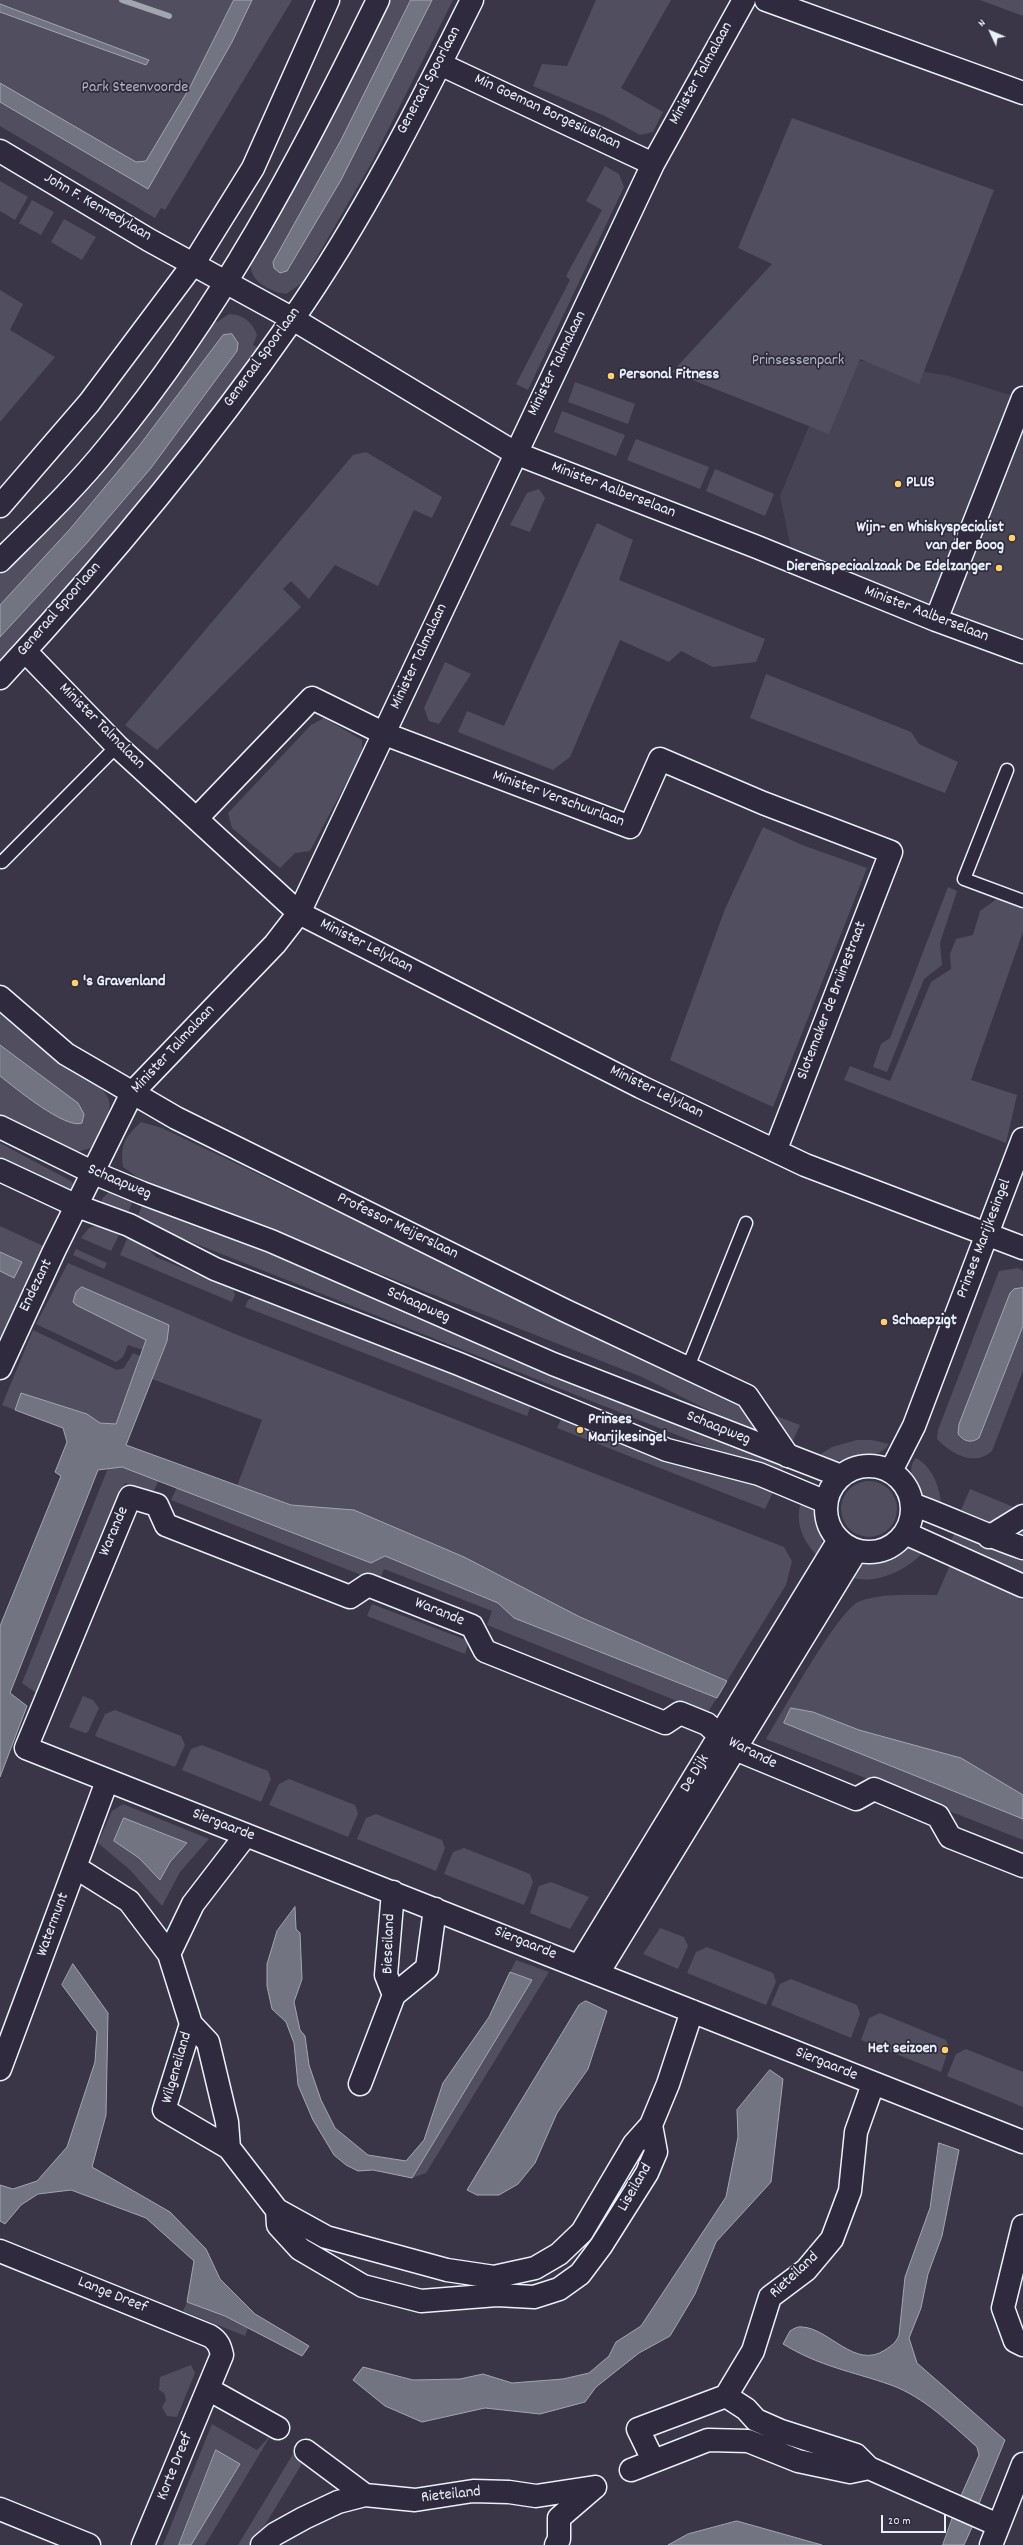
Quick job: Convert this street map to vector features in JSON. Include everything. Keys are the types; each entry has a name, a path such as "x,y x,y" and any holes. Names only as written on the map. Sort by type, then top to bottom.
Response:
{"street":[{"path":"0,506 89,403 194,263 253,168 328,0"},
{"path":"0,561 108,448 157,384 227,282 327,105 378,0"},
{"name":"Generaal Spoorlaan","path":"0,678 148,510 293,319 363,208 440,64 472,0"},
{"name":"Minister Talmalaan","path":"77,1206 132,1093 276,944 299,913 385,734 515,453 652,164 744,0"},
{"path":"766,0 1023,92"},
{"name":"Min Goeman Borgesiuslaan","path":"440,64 652,164"},
{"name":"John F. Kennedylaan","path":"0,151 149,240 227,282"},
{"name":"Minister Aalberselaan","path":"227,282 293,319 515,453 757,547 936,620 1023,652"},
{"path":"936,620 1023,398"},
{"name":"Minister Talmalaan","path":"25,651 117,746 299,913"},
{"path":"197,818 312,698 385,734"},
{"name":"Minister Verschuurlaan","path":"385,734 630,827 660,759 715,780 763,803 891,852"},
{"name":"Slotemaker de Bruïnestraat","path":"776,1149 891,852"},
{"name":"Minister Lelylaan","path":"299,913 641,1087 776,1149 805,1165 1023,1248"},
{"name":"Professor Meijerslaan","path":"0,996 66,1054 176,1118 515,1286 747,1396 788,1456"},
{"name":"Schaapweg","path":"0,1127 94,1173 142,1193 271,1241 546,1361 841,1476"},
{"name":"Prinses Marijkesingel","path":"891,1471 911,1434 1023,1139"},
{"name":"Schaapweg","path":"0,1170 77,1206 129,1225 215,1269 459,1364 667,1450 759,1474 826,1502"},
{"name":"Endezant","path":"0,1368 20,1320 77,1206"},
{"path":"861,1466 877,1466 891,1471 905,1485 912,1504 911,1519 905,1533 899,1540 883,1550 865,1552 847,1545 829,1527 826,1502 834,1483 841,1476 861,1466"},
{"name":"Warande","path":"26,1748 130,1497 157,1505 166,1525 350,1597 368,1585 472,1626 485,1651 665,1723 680,1713 707,1724 727,1742 856,1799 874,1789 938,1816 950,1837 1023,1866"},
{"path":"912,1504 954,1520 989,1536 1023,1548"},
{"path":"989,1536 1023,1516"},
{"path":"905,1533 1023,1586"},
{"name":"De Dijk","path":"589,1970 847,1545"},
{"name":"Siergaarde","path":"26,1748 1023,2142"},
{"name":"Watermunt","path":"0,2069 107,1781"},
{"path":"168,1954 193,1904 246,1835"},
{"name":"Wilgeneiland","path":"75,1867 130,1901 168,1954 191,2024 208,2042 227,2122 229,2148"},
{"name":"Bieseiland","path":"393,1892 386,1975 394,1995"},
{"name":"Bieseiland","path":"360,2084 394,1995 428,1968 435,1909"},
{"name":"Liseiland","path":"383,2292 421,2301 496,2286 535,2268 559,2254 582,2232 634,2144 651,2125 668,2084 692,2011"},
{"name":"Wilgeneiland","path":"191,2024 164,2110 229,2148 277,2210 326,2237 401,2257"},
{"name":"Rieteiland","path":"726,2396 753,2351 770,2296 806,2270 832,2239 850,2191 856,2132 873,2084"},
{"name":"Liseiland","path":"401,2257 534,2297 559,2289 580,2274 601,2246 647,2173 656,2152 651,2125"},
{"name":"Wilgeneiland","path":"277,2210 278,2225 300,2249 363,2286 383,2292"},
{"path":"1023,2226 1003,2308 1015,2341 1023,2345"},
{"path":"582,2232 601,2246"},
{"name":"Lange Dreef","path":"0,2251 210,2336 220,2346"},
{"name":"Korte Dreef","path":"144,2545 222,2355 220,2346"},
{"path":"208,2389 278,2428"},
{"path":"653,2460 638,2429 726,2396 746,2409 756,2420 781,2431 856,2455 869,2468 998,2525"},
{"path":"748,2440 756,2420"},
{"path":"631,2470 653,2460 708,2440 748,2440 798,2461 850,2472 869,2468"},
{"path":"306,2451 365,2495"},
{"path":"991,2545 1023,2464"},
{"name":"Rieteiland","path":"262,2545 275,2534 304,2518 338,2502 365,2495 415,2500 473,2491 509,2492 536,2496 595,2486 559,2518"},
{"path":"536,2496 559,2518 559,2539 556,2545"},
{"path":"0,2509 89,2545"}],"lane":[{"path":"2,862 117,746"},
{"path":"1007,770 964,879 1023,901"},
{"path":"688,1367 746,1223"}],"shaded area":[{"path":"836,361 862,361 949,376 1023,399 1023,641 791,549 780,496"}],"green space":[{"name":"Park Steenvoorde","path":"0,0 292,0 165,210 161,208 155,218 0,126"},
{"path":"387,0 453,0 372,162 302,283 286,294 269,289 259,282 252,273 251,263 254,249"},
{"path":"596,0 671,0 621,88 663,112 653,132 640,135 605,116 533,86 542,64 567,66"},
{"path":"980,0 1023,0 1023,16"},
{"name":"Prinsessenpark","path":"792,118 994,190 919,384 860,359 829,434 672,372 772,264 738,248"},
{"path":"605,166 619,174 624,187 528,390 516,384 570,280 566,276 602,210 586,201"},
{"path":"0,181 28,197 15,220 0,211"},
{"path":"32,200 54,212 41,235 19,223"},
{"path":"64,219 96,237 82,260 51,242"},
{"path":"0,290 23,304 10,330 55,357 0,422"},
{"path":"229,314 243,317 250,323 257,335 253,345 259,349 202,429 100,554 0,662 0,637 86,544 151,468 237,351 223,336 139,446 70,529 0,605 0,575 209,317 217,322"},
{"path":"575,382 635,404 628,424 568,402"},
{"path":"562,411 625,435 616,456 554,432"},
{"path":"636,439 709,467 700,489 627,460"},
{"path":"366,452 442,497 432,518 414,510 378,586 335,565 309,599 291,581 283,589 301,607 157,750 125,725 353,455"},
{"path":"715,469 774,494 765,516 706,491"},
{"path":"539,489 545,498 530,532 510,525 527,493"},
{"path":"597,523 633,540 619,580 765,639 756,662 713,667 681,651 669,662 620,640 570,757 553,770 458,732 467,711 504,726"},
{"path":"445,662 471,674 439,724 429,721 424,708"},
{"path":"766,674 911,732 919,744 958,762 945,793 750,718"},
{"path":"324,718 362,740 362,753 310,851 295,853 280,868 232,828 228,813 311,725"},
{"path":"763,827 802,845 867,868 773,1107 670,1060 725,909"},
{"path":"948,887 957,891 940,943 942,965 924,979 887,1072 873,1067 881,1044 890,1038"},
{"path":"998,898 1023,909 1023,932 971,1080 1017,1095 1006,1143 844,1080 850,1066 890,1081 931,982 951,969 950,954 956,939 973,935 980,911"},
{"path":"0,1010 51,1053 99,1087 108,1097 109,1113 107,1119 91,1148 77,1152 0,1115 0,1076 27,1097 38,1073 0,1045"},
{"path":"141,1122 162,1128 747,1408 770,1441 642,1377 140,1179 123,1167 122,1152 127,1137"},
{"path":"0,1143 71,1181 74,1185 71,1189 67,1190 0,1157"},
{"path":"110,1191 135,1196 126,1217 102,1203 102,1199"},
{"path":"145,1199 785,1461 780,1476 136,1220"},
{"path":"102,1224 122,1229 111,1251 81,1238 89,1228"},
{"path":"0,1226 54,1251 0,1368"},
{"path":"130,1232 156,1257 233,1289 235,1295 232,1302 120,1255"},
{"path":"76,1249 107,1263 104,1269 73,1255"},
{"path":"68,1263 235,1334 784,1547 792,1561 786,1585 727,1681 580,1617 464,1557 354,1510 291,1505 237,1486 262,1420 152,1379 167,1341 73,1302 146,1339 143,1350 128,1345 123,1357 116,1362 36,1324"},
{"path":"1018,1268 1023,1271 1023,1288 979,1438 1023,1326 1023,1371 992,1451 985,1456 978,1458 963,1457 956,1454 937,1439 938,1430 999,1271"},
{"path":"254,1297 531,1405 527,1416 245,1307 248,1300"},
{"path":"33,1330 117,1370 124,1368 133,1353 140,1356 116,1424 100,1423 87,1414 22,1393 15,1410 2,1405"},
{"path":"771,1414 800,1425 791,1445"},
{"path":"562,1417 775,1488 765,1509 557,1428"},
{"path":"857,1440 872,1440 889,1444 883,1450 875,1454 866,1458 855,1460 833,1460 816,1457 832,1447"},
{"path":"916,1458 927,1466 931,1472 937,1485 941,1499 941,1506 919,1495 913,1481 911,1471 913,1462"},
{"path":"122,1466 159,1480 153,1492 125,1483 39,1695 22,1683 108,1468"},
{"path":"869,1481 880,1483 889,1489 895,1498 897,1509 895,1520 889,1529 880,1535 869,1537 858,1535 849,1529 843,1520 841,1509 843,1498 849,1489 858,1483"},
{"path":"177,1487 371,1563 385,1556 498,1603 514,1618 717,1698 707,1713 487,1625 492,1611 384,1569 379,1582 171,1500"},
{"path":"970,1489 1023,1511 1023,1539 961,1510"},
{"path":"802,1498 812,1510 820,1526 822,1543 819,1558 804,1538 801,1531 799,1516"},
{"path":"958,1528 1023,1554 1023,1579 948,1545"},
{"path":"914,1547 925,1550 918,1558 889,1575 867,1580 847,1576 856,1567 878,1561 903,1549"},
{"path":"950,1565 1023,1600 1023,1840 766,1739 810,1664 850,1608 860,1601 869,1598 898,1595 937,1595"},
{"path":"372,1604 469,1641 465,1654 367,1616"},
{"path":"83,1696 93,1700 99,1708 88,1732 85,1733 69,1727"},
{"path":"115,1710 181,1736 185,1745 175,1767 95,1736 105,1714"},
{"path":"202,1745 268,1771 271,1779 261,1802 182,1770 191,1749"},
{"path":"289,1779 355,1805 358,1814 348,1837 269,1805 279,1784"},
{"path":"123,1804 209,1839 180,1872 162,1906 130,1870 98,1843 112,1811","holes":["114,1841 187,1844 170,1862 160,1880 139,1858"]},
{"path":"376,1814 442,1840 445,1848 436,1871 357,1839 366,1818"},
{"path":"464,1848 530,1874 533,1882 524,1905 444,1874 453,1852"},
{"path":"551,1882 589,1897 570,1929 530,1913 539,1886"},
{"path":"660,1928 684,1937 688,1946 678,1969 643,1954"},
{"path":"707,1947 773,1973 776,1982 766,2005 687,1973 696,1952"},
{"path":"516,1960 549,1972 426,2173 412,2178 532,1980 510,1972"},
{"path":"791,1979 857,2005 860,2014 851,2038 771,2005 780,1984"},
{"path":"880,2013 946,2040 949,2048 941,2072 861,2040 869,2018"},
{"path":"966,2049 1023,2072 1023,2107 947,2076 956,2054"},
{"path":"187,2302 225,2316 248,2328 245,2336 183,2311"},
{"path":"191,2365 195,2373 177,2417 167,2416 162,2407 166,2400 164,2393 159,2390 160,2377"},
{"path":"212,2424 257,2450 271,2435 205,2545 191,2545 240,2464 216,2450 179,2545 163,2545"},
{"path":"296,2449 306,2457 253,2545 238,2545"}],"water":[{"path":"234,0 252,0 232,42 148,189 0,102 0,83 136,162 146,161 190,87"},
{"path":"411,0 432,0 341,180 287,271 280,273 274,268 273,262 341,140"},
{"path":"0,4 149,60 146,65 0,12"},
{"path":"232,334 238,343 237,351 151,468 86,544 0,637 0,605 70,529 139,446 223,335"},
{"path":"0,1045 78,1103 84,1114 82,1123 74,1123 64,1120 53,1114 28,1098 0,1076"},
{"path":"0,1252 22,1262 14,1278 0,1271"},
{"path":"82,1287 169,1325 167,1341 126,1445 291,1505 354,1510 464,1557 580,1617 727,1681 717,1698 514,1618 498,1603 385,1556 371,1563 122,1467 98,1470 10,1693 27,1706 0,1777 0,1626 61,1476 55,1472 67,1442 63,1428 15,1410 21,1393 87,1414 100,1423 116,1424 146,1340 76,1305 73,1302 76,1292"},
{"path":"1023,1288 1023,1326 979,1438 973,1441 967,1441 958,1434 959,1424 1010,1293 1014,1289"},
{"path":"791,1708 813,1712 859,1730 961,1758 1023,1795 1023,1819 784,1723"},
{"path":"124,1818 187,1843 170,1862 160,1880 139,1858 114,1841"},
{"path":"295,1907 296,1929 300,1933 302,1979 294,2002 300,2030 305,2036 309,2065 321,2100 335,2128 368,2155 406,2161 424,2140 443,2083 489,2017 510,1972 532,1980 412,2178 373,2170 358,2171 346,2165 334,2155 313,2120 298,2085 294,2043 286,2022 272,2009 267,1986 267,1964 277,1931"},
{"path":"73,1964 108,2013 106,2115 92,2167 170,2212 206,2249 220,2279 255,2314 309,2346 302,2356 225,2316 187,2302 194,2261 146,2218 71,2190 38,2194 21,2205 5,2224 0,2221 0,2185 13,2189 37,2181 67,2147 95,2062 97,2032 62,1985"},
{"path":"586,2001 607,2011 588,2069 557,2113 535,2163 518,2184 499,2195 477,2195 467,2190 579,2005"},
{"path":"770,2070 783,2079 771,2182 716,2242 695,2294 670,2336 639,2353 596,2387 585,2402 540,2414 485,2408 422,2422 385,2406 353,2380 363,2367 413,2380 460,2379 483,2374 512,2383 563,2379 589,2373 609,2356 616,2342 641,2326 726,2197 738,2137 737,2110"},
{"path":"939,2143 959,2150 942,2236 928,2274 921,2308 909,2338 917,2363 1005,2440 978,2506 960,2498 979,2455 977,2447 947,2420 926,2404 903,2390 836,2368 810,2358 783,2344 790,2331 800,2327 812,2329 853,2352 863,2355 874,2355 885,2350 895,2342 899,2335 905,2277 930,2208"},
{"path":"216,2450 240,2464 191,2545 179,2545"},
{"path":"953,2517 973,2525 964,2545 943,2545"},
{"path":"737,2521 822,2545 668,2545 688,2534"}],"waterway":[{"path":"122,0 169,16"}],"place":[{"name":"Personal Fitness","path":"611,376"},
{"name":"PLUS","path":"898,484"},
{"name":"Wijn- en Whiskyspecialist van der Boog","path":"1012,538"},
{"name":"Dierenspeciaalzaak De Edelzanger","path":"999,568"},
{"name":"'s Gravenland","path":"75,983"},
{"name":"Schaepzigt","path":"884,1322"},
{"name":"Prinses Marijkesingel","path":"580,1430"},
{"name":"Het seizoen","path":"945,2050"}]}
